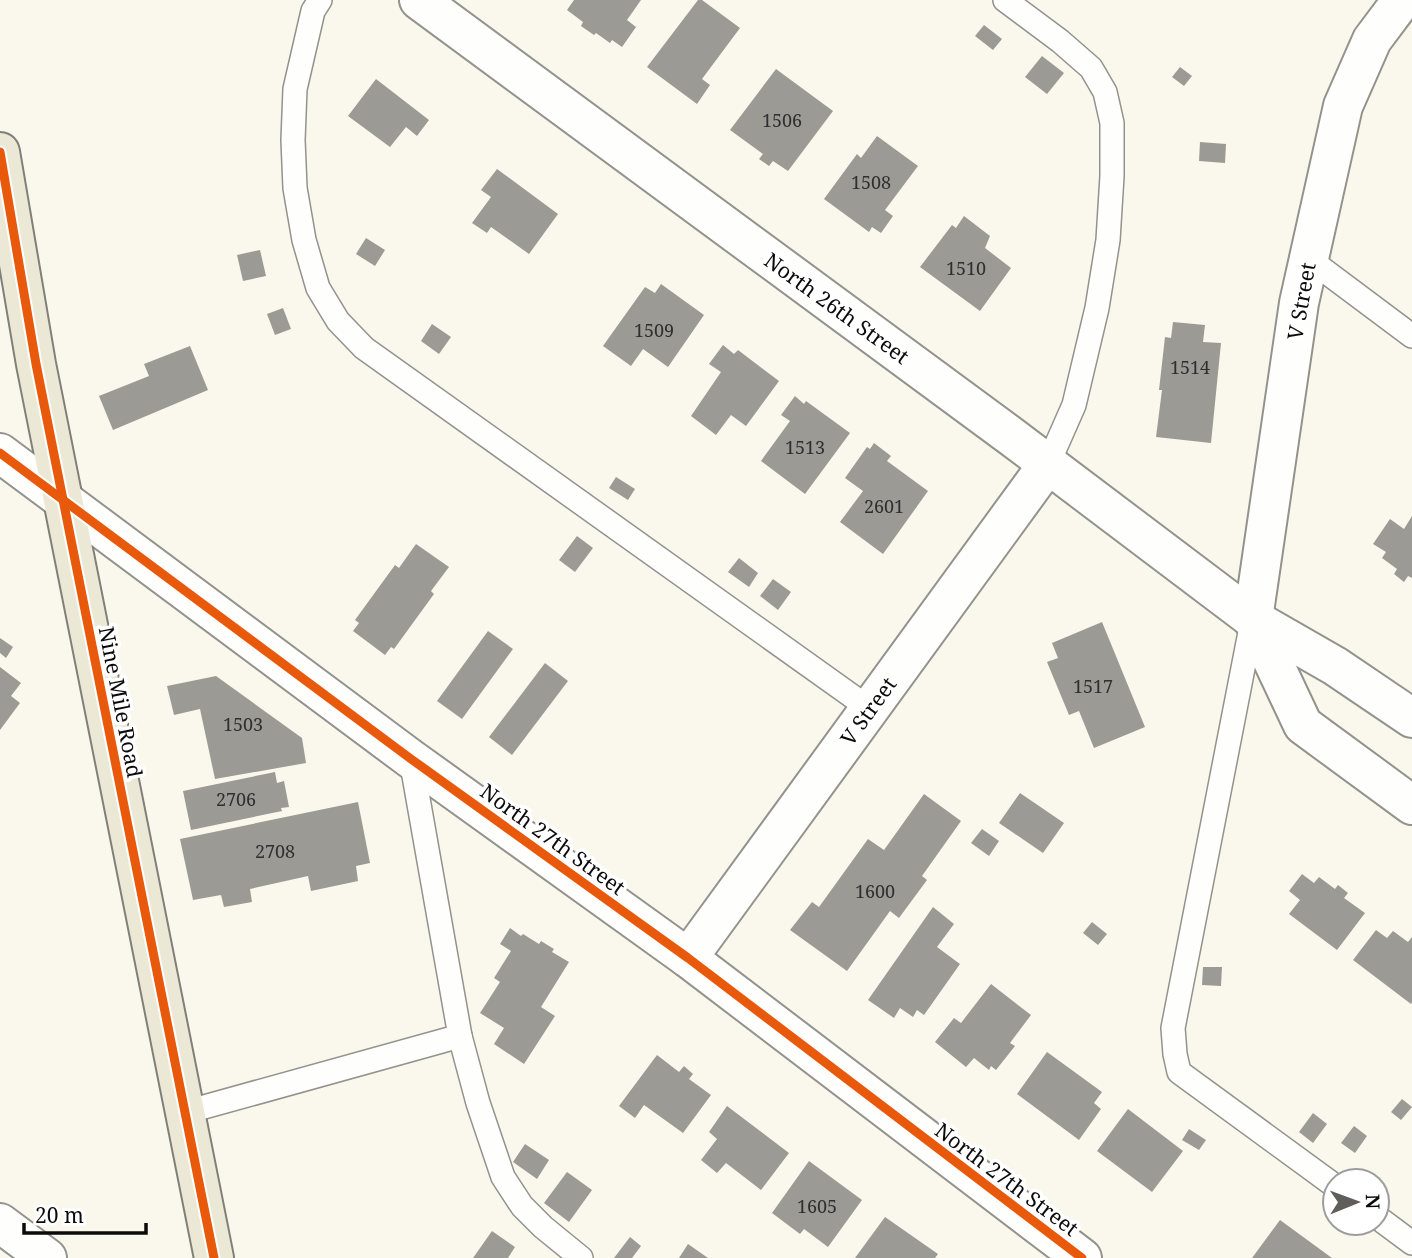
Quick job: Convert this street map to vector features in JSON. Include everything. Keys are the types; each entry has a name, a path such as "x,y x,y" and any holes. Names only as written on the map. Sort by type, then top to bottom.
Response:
{"main road":[{"name":"Nine Mile Road","path":"0,152 62,499 214,1258"}],"street":[{"name":"North 26th Street","path":"419,0 1048,464 1253,619 1335,666 1412,718"},
{"name":"V Street","path":"1253,619 1299,303 1343,107 1372,40 1402,0"},
{"name":"North 27th Street","path":"0,453 411,759 688,958 1082,1258"},
{"name":"V Street","path":"688,958 1048,464"},
{"path":"1253,619 1303,725 1412,805"},
{"path":"0,1223 47,1258"}],"lane":[{"path":"320,0 313,11 295,89 295,188 304,240 318,288 338,321 364,348 870,709"},
{"path":"1005,0 1091,68 1104,92 1112,124 1108,240 1097,308 1074,405 1048,464"},
{"path":"1309,259 1412,336"},
{"path":"1253,619 1173,1028 1175,1054 1178,1072 1321,1176"},
{"path":"411,759 460,1036 478,1103 503,1177 522,1206 581,1258"},
{"path":"186,1112 460,1036"},
{"path":"1391,1227 1412,1243"}],"building":[{"path":"574,0 641,0 627,20 636,27 622,47 612,40 610,43 581,26 583,22 567,10"},
{"path":"698,0 702,0 740,28 702,79 710,85 697,104 647,67"},
{"path":"984,25 1002,39 993,50 975,36"},
{"path":"1042,56 1064,73 1047,94 1025,77"},
{"path":"1180,67 1192,76 1184,86 1172,77"},
{"path":"776,69 833,111 788,171 773,161 769,166 759,159 763,154 730,130"},
{"path":"376,79 429,120 417,136 406,127 390,147 348,116"},
{"path":"877,136 918,166 885,210 893,216 881,233 872,227 869,232 824,199 857,154 861,158"},
{"path":"1200,142 1226,144 1225,163 1199,161"},
{"path":"497,169 558,214 529,254 491,227 487,233 472,223 491,197 481,190"},
{"path":"964,216 990,236 985,248 1011,268 980,311 920,267 952,225 956,228"},
{"path":"366,238 385,250 375,266 356,254"},
{"path":"260,250 266,276 243,281 237,255"},
{"path":"661,284 704,315 668,367 643,349 631,366 603,346 645,287 655,293"},
{"path":"283,308 291,329 275,335 267,314"},
{"path":"1173,322 1205,325 1203,342 1221,343 1211,443 1156,437 1165,337 1171,338"},
{"path":"432,324 451,337 439,354 421,341"},
{"path":"723,345 734,354 738,350 779,381 746,426 731,415 716,435 691,416 721,372 709,364"},
{"path":"190,346 208,390 113,430 99,396 149,376 144,364"},
{"path":"795,396 850,433 805,494 761,461 790,421 781,415"},
{"path":"874,443 891,456 887,461 928,491 883,554 840,522 863,491 845,478 867,447 870,449"},
{"path":"616,477 635,489 628,500 609,488"},
{"path":"1412,516 1412,578 1408,576 1404,582 1394,574 1397,569 1382,558 1386,552 1373,544 1390,519 1404,529"},
{"path":"577,536 593,548 575,572 559,560"},
{"path":"416,544 449,567 431,591 434,594 394,649 391,647 385,655 353,631 359,623 355,620 395,565 399,568"},
{"path":"739,558 758,573 749,587 728,572"},
{"path":"773,579 791,592 778,610 760,596"},
{"path":"1102,622 1145,727 1094,748 1079,711 1069,715 1047,662 1058,658 1052,643"},
{"path":"488,631 513,649 462,719 437,701"},
{"path":"0,638 13,647 6,658 0,653"},
{"path":"545,663 568,681 512,755 489,737"},
{"path":"0,667 21,683 11,696 20,703 0,730"},
{"path":"216,676 302,738 306,763 215,779 200,709 174,715 167,686"},
{"path":"275,772 277,783 284,781 289,807 281,808 282,811 191,830 183,791"},
{"path":"1020,793 1064,823 1043,853 999,823"},
{"path":"924,794 961,821 922,876 927,880 899,918 890,911 847,971 790,930 812,902 819,907 868,839 884,850"},
{"path":"358,802 370,863 356,866 358,881 311,891 308,876 250,889 252,902 224,907 221,895 193,900 180,839"},
{"path":"982,829 999,841 989,856 971,843"},
{"path":"1302,874 1314,883 1319,877 1335,889 1338,885 1348,893 1344,898 1365,913 1337,950 1289,914 1300,900 1289,891"},
{"path":"933,907 954,924 937,947 960,964 924,1015 917,1010 913,1017 900,1008 894,1018 868,1000"},
{"path":"1092,922 1107,934 1098,945 1083,933"},
{"path":"510,928 539,944 541,941 554,949 552,952 569,962 541,1007 555,1016 524,1064 494,1044 504,1028 480,1013 500,982 494,978 511,951 500,944"},
{"path":"1376,930 1387,938 1393,931 1408,942 1412,937 1411,1004 1353,960"},
{"path":"1203,967 1222,967 1221,986 1202,985"},
{"path":"991,984 1031,1015 1010,1043 1015,1046 996,1070 991,1066 989,1070 974,1058 966,1067 935,1042 954,1018 961,1023"},
{"path":"1047,1052 1102,1092 1094,1103 1101,1109 1079,1140 1017,1094"},
{"path":"657,1055 679,1072 684,1066 693,1074 689,1079 711,1095 683,1133 644,1105 635,1118 619,1106"},
{"path":"1402,1099 1412,1107 1401,1120 1391,1112"},
{"path":"727,1106 789,1153 761,1190 726,1163 717,1173 701,1160 717,1139 709,1132"},
{"path":"1128,1109 1183,1151 1152,1192 1097,1151"},
{"path":"1313,1113 1327,1124 1313,1143 1299,1132"},
{"path":"1354,1126 1367,1136 1355,1153 1341,1143"},
{"path":"1189,1129 1206,1140 1199,1150 1182,1140"},
{"path":"525,1144 549,1160 537,1179 513,1162"},
{"path":"809,1161 862,1200 828,1247 804,1229 800,1234 772,1213"},
{"path":"567,1172 592,1190 569,1222 544,1203"},
{"path":"885,1217 938,1254 935,1258 855,1258"},
{"path":"1280,1220 1332,1258 1252,1258"},
{"path":"492,1231 515,1247 508,1258 473,1258"},
{"path":"630,1237 641,1246 632,1258 614,1258"},
{"path":"688,1244 708,1258 679,1258"}],"cycle path":[{"path":"0,152 36,364 214,1258"},
{"path":"0,453 411,759 688,958 1082,1258"}]}
